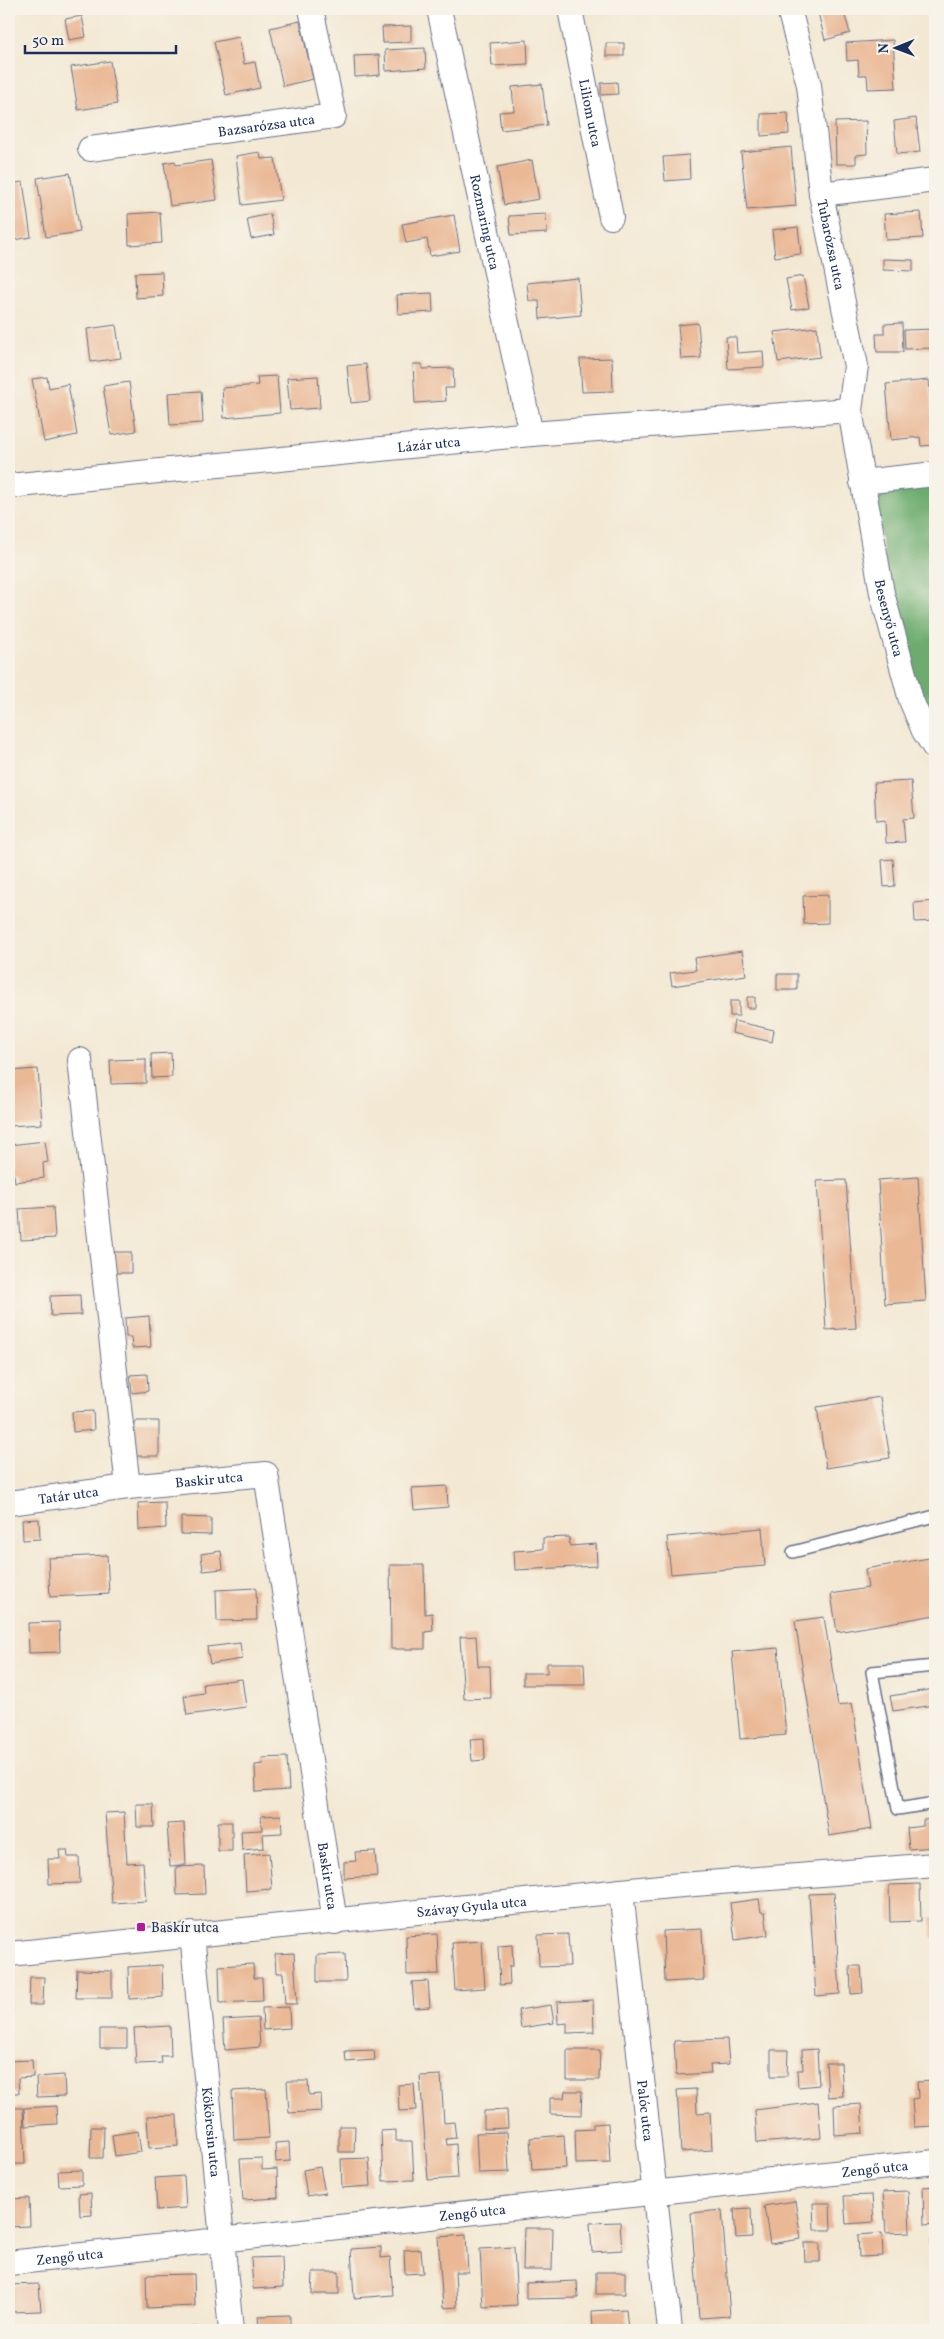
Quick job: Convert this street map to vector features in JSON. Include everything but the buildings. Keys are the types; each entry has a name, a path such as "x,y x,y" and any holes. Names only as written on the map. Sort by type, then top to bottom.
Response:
{"street":[{"name":"Bazsarózsa utca","path":"90,149 334,116 312,9"},
{"name":"Rozmaring utca","path":"439,9 531,434"},
{"name":"Liliom utca","path":"570,9 611,217"},
{"name":"Tubarózsa utca","path":"789,9 809,85 821,194 856,366 850,410 862,482"},
{"path":"821,194 935,180"},
{"name":"Lázár utca","path":"9,486 531,434 850,410"},
{"path":"862,482 935,474"},
{"name":"Besenyő utca","path":"862,482 882,592 911,700 924,730 935,748"},
{"path":"80,1060 128,1487"},
{"name":"Baskir utca","path":"128,1487 266,1474 335,1922"},
{"name":"Tatár utca","path":"9,1503 128,1487"},
{"name":"Szávay Gyula utca","path":"9,1954 192,1934 335,1922 621,1891 935,1865"},
{"name":"Palóc utca","path":"621,1891 670,2330"},
{"name":"Kökörcsin utca","path":"192,1934 231,2330"},
{"name":"Zengő utca","path":"9,2263 935,2162"}],"lane":[{"path":"793,1552 935,1516"},
{"path":"935,1666 872,1672 898,1809 935,1803"}],"green space":[{"path":"935,479 935,711 910,714 873,485"}],"place":[{"name":"Baskír utca","path":"141,1927"}]}
